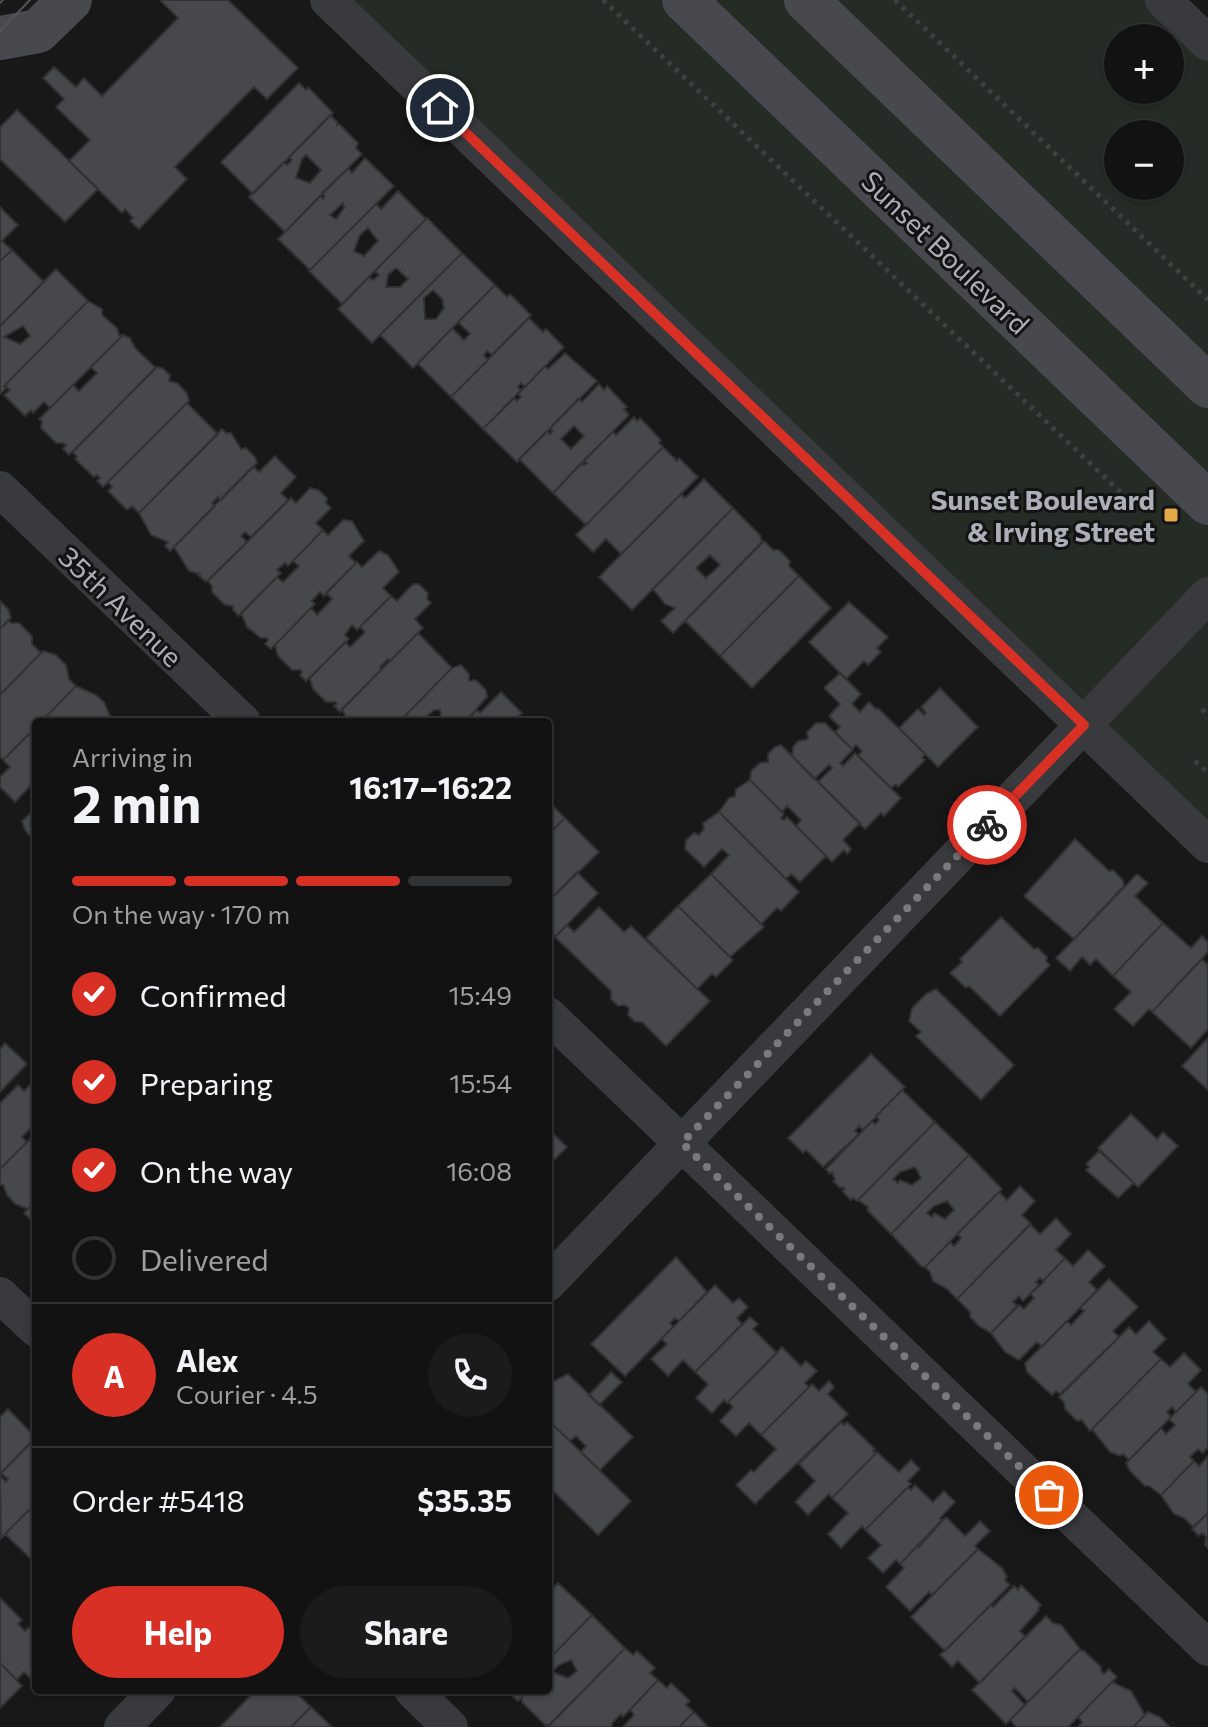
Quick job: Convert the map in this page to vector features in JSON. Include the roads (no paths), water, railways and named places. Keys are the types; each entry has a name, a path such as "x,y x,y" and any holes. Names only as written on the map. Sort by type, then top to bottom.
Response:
{"main road":[{"path":"0,17 16,0"},
{"path":"0,38 38,31 70,0"},
{"name":"Sunset Boulevard","path":"684,0 1208,503"},
{"path":"806,0 1208,386"}],"street":[{"path":"328,0 1208,845"},
{"path":"1163,0 1208,43"},
{"name":"35th Avenue","path":"0,489 239,718"},
{"path":"552,1279 1208,595"},
{"path":"552,1019 1208,1648"},
{"path":"0,1295 32,1325"},
{"path":"122,1727 154,1694"},
{"path":"416,1694 450,1727"}],"tram line":[{"path":"0,3 3,0"},
{"path":"0,31 30,0"}],"place":[{"name":"Sunset Boulevard & Irving Street","path":"1171,515"}]}
